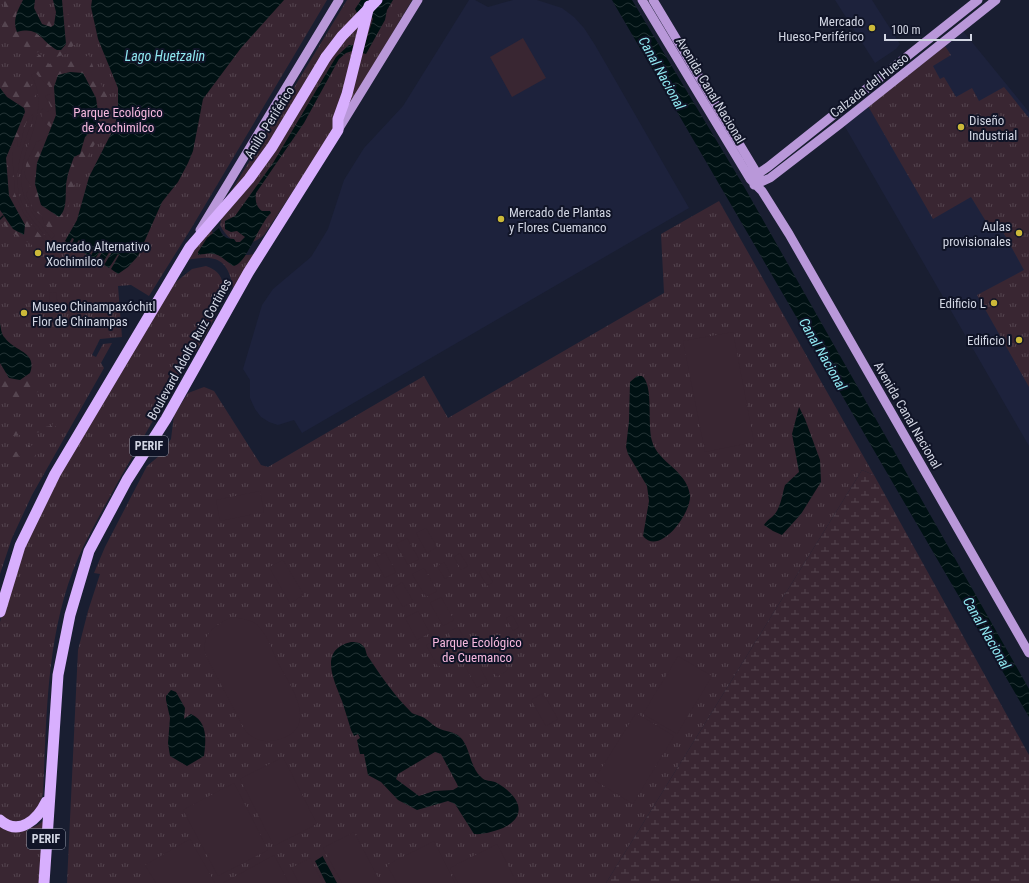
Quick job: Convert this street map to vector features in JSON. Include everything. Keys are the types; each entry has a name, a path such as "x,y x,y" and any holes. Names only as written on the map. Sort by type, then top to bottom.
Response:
{"highway":[{"path":"338,130 338,119 347,94 371,0"},
{"name":"Anillo Periférico","path":"190,248 231,202 272,147 334,46 358,18 378,0"},
{"name":"Boulevard Adolfo Ruiz Cortines","path":"44,883 58,675 70,615 89,551 127,480 166,420 248,273 338,130"},
{"path":"0,612 20,546 58,467 190,248"},
{"path":"0,820 10,826 25,825 40,813 49,795"}],"main road":[{"path":"190,248 339,0"},
{"name":"Boulevard Adolfo Ruiz Cortines","path":"338,130 418,0"},
{"name":"Avenida Canal Nacional","path":"642,0 789,234 1029,653"},
{"name":"Avenida Canal Nacional","path":"653,0 749,161 757,183"},
{"name":"Calzada del Hueso","path":"757,183 768,167 978,0"},
{"name":"Calzada del Hueso","path":"757,183 770,178 850,117 996,0"},
{"path":"749,161 758,168 768,167"}],"shaded area":[{"name":"Mercado de Plantas y Flores Cuemanco","path":"469,0 475,0 488,7 513,0 537,0 562,8 574,17 584,28 595,45 689,208 302,433 294,420 278,425 269,422 261,417 255,409 250,398 250,380 243,369 262,305 273,289 311,257 328,229 344,180 364,148 403,106"},
{"name":"Mercado Hueso-Periférico","path":"835,0 872,0 900,44 896,49 875,63"},
{"path":"963,31 1029,112 1029,446 844,125"}],"green space":[{"name":"Parque Ecológico de Xochimilco","path":"0,0 327,0 192,227 149,296 131,285 118,286 122,337 100,339 92,355 96,357 103,344 112,343 101,363 104,368 32,495 12,538 0,574"},
{"path":"4,0 23,0 16,13 23,30 34,32 48,42 66,44 62,0 66,0 66,11 70,19 67,22 71,28 71,36 77,43 69,49 69,53 50,59 44,49 30,56 24,46 13,52 2,28 0,15 4,16 8,10 4,8"},
{"path":"347,0 412,0 350,105 264,235 251,243 245,244 234,241 224,232 220,225 227,198"},
{"path":"54,7 56,12 54,25 51,27 42,24 41,22 45,15 50,14 51,8"},
{"path":"523,38 546,78 512,97 490,57"},
{"path":"945,46 951,55 933,66 940,79 944,77 956,97 972,88 979,101 1004,87 1029,118 1029,387 977,295 1024,270 1002,230 990,228 971,197 933,219 868,106"},
{"path":"41,54 49,64 70,57 78,61 89,55 95,72 107,96 108,115 105,126 77,175 64,223 55,235 44,224 42,216 34,211 26,192 30,186 25,175 27,160 34,144 42,139 43,121 41,111 43,108 46,112 51,107 45,95 49,86 35,73 39,70 33,59","holes":["56,114 97,126 85,137 80,154 74,157 64,190 65,204 37,163"]},
{"path":"0,65 14,86 28,78 36,95 34,114 32,114 24,129 23,141 20,146 17,147 18,138 13,146 13,157 15,187 18,202 30,223 44,239 49,242 43,245 37,243 32,245 10,231 0,220 0,210 13,229 24,235 26,233 22,220 9,196 6,157 25,112 24,108 7,97 0,88"},
{"path":"35,73 50,88 50,94 45,96 52,109 47,112 43,108 40,113 43,121 50,127 45,138 36,142 27,162 25,176 30,186 26,195 34,211 42,216 44,224 55,235 52,239 31,211 25,199 21,177 23,162 36,119 38,104 37,90 31,75"},
{"path":"34,114 20,160 18,172 19,195 29,216 49,242 45,241 24,214 15,194 12,147 18,138 17,147 20,146 24,128 28,119"},
{"name":"Parque Ecológico de Cuemanco","path":"719,201 874,475 862,470 606,883 67,883 78,650 88,611 100,574 94,573 105,547 147,466 159,456 171,439 174,415 188,393 204,387 214,391 261,465 268,467 424,376 448,418 664,293 661,234"},
{"path":"210,226 218,241 230,252 245,255 254,254 233,288 228,270 219,260 213,258 197,258 187,260"},
{"path":"206,266 213,269 222,281 223,287 215,317 203,340 168,394 115,488 84,545 71,575 55,636 51,667 43,794 36,811 24,820 12,824 0,816 0,622 7,593 23,544 59,473 167,289 192,269"},
{"path":"56,292 58,307 51,308 49,293"},
{"path":"33,306 37,306 41,312 37,318 33,318 29,314 29,310"},
{"path":"733,332 754,442 705,452 683,341"},
{"path":"0,363 20,380 27,377 32,377 44,383 40,390 31,397 20,398 0,394"},
{"path":"54,421 58,423 48,436 47,431 0,438 0,433 52,426"},
{"path":"28,445 31,445 36,449 36,456 30,460 29,455 0,459 0,454 28,450"},
{"path":"862,470 874,475 1029,755 1029,883 606,883"},
{"path":"260,491 264,512 220,521 216,500"},
{"path":"426,528 437,547 427,553 416,533"},
{"path":"407,538 419,559 408,565 396,544"},
{"path":"385,552 396,572 385,578 374,558"},
{"path":"460,553 468,566 461,570 454,557"},
{"path":"283,560 304,595 290,603 269,567"},
{"path":"444,562 451,575 445,579 437,566"},
{"path":"424,568 437,591 426,597 412,574"},
{"path":"484,568 493,582 487,586 479,572"},
{"path":"402,582 413,601 403,607 392,589"},
{"path":"441,597 454,620 443,626 430,603"},
{"path":"418,611 430,633 417,640 405,618"},
{"path":"512,615 519,627 513,631 506,618"},
{"path":"232,617 251,621 260,628 268,640 295,695 299,706 300,717 298,727 290,734 277,740 264,741 253,737 246,732 206,656 205,642 210,632 215,627"},
{"path":"458,627 470,649 460,655 448,632"},
{"path":"436,640 447,661 438,667 426,645"},
{"path":"496,649 508,670 497,677 485,655"},
{"path":"678,656 712,676 677,734 643,714"},
{"path":"476,660 488,682 477,688 465,666"},
{"path":"543,693 558,719 546,726 531,700"},
{"path":"636,713 674,736 633,804 594,780"},
{"path":"283,757 317,824 274,846 240,779"},
{"path":"234,783 268,850 218,876 183,810"},
{"path":"44,820 40,883 0,883 0,823 18,828 28,828 39,824"},
{"path":"354,832 381,883 342,883 323,848"},
{"path":"190,839 215,883 156,883 145,865"},
{"path":"434,841 455,883 397,883 387,865"},
{"path":"497,844 517,883 458,883 450,868"},
{"path":"274,855 289,883 223,883"},
{"path":"310,858 323,883 299,883 291,868"}],"water":[{"path":"23,0 35,0 34,8 42,24 51,27 54,25 56,12 53,0 62,0 66,44 61,50 57,50 39,35 31,31 17,32 15,19"},
{"name":"Lago Huetzalin","path":"92,0 284,0 241,48 203,99 193,151 188,163 178,182 162,202 138,256 128,267 118,274 111,269 119,255 118,254 109,268 104,265 112,252 110,251 102,264 97,261 104,249 102,248 95,259 90,257 96,247 95,246 88,256 83,252 88,243 86,243 81,251 76,248 80,241 79,240 74,247 71,245 74,239 72,238 69,244 65,241 77,220 89,177 115,126 118,109 118,88 98,39 91,7"},
{"path":"361,0 393,0 387,10 385,20 366,54 362,53 373,19 372,17 357,13 355,9"},
{"name":"Canal Nacional","path":"612,0 632,0 742,183 1029,689 1029,717"},
{"path":"349,45 353,45 352,51 346,53 339,59 304,123 256,193 258,207 262,211 270,211 271,213 266,218 243,259 238,264 233,266 221,257 214,254 210,253 198,255 198,252 207,238 219,228 221,233 234,239 236,242 240,242 245,237 237,231 231,232 225,229 225,221 235,216 273,163 336,57"},
{"path":"70,72 83,73 96,98 99,118 97,126 85,137 80,154 74,157 67,176 64,209 59,217 41,205 35,184 37,163 56,115 54,87 58,75"},
{"path":"0,88 7,97 24,108 25,112 6,158 9,196 25,225 24,235 13,229 0,210"},
{"path":"0,323 1,331 9,342 24,352 31,360 32,366 30,373 20,380 9,378 0,363"},
{"path":"637,376 642,376 646,381 648,388 651,434 655,449 678,472 687,486 690,495 686,512 674,530 666,537 658,541 650,541 643,536 649,501 647,486 628,454 626,447 629,421 630,382"},
{"path":"799,407 820,460 821,482 801,514 782,535 764,525 776,513 785,485 799,472 792,434"},
{"path":"351,642 357,642 364,646 368,656 388,685 413,714 425,718 438,728 455,734 464,741 477,773 484,780 497,783 511,793 515,799 519,811 511,823 503,828 493,831 474,834 455,804 448,801 417,810 398,800 381,782 368,775 364,754 360,754 357,740 360,738 358,734 354,736 351,730 335,684 331,667 335,652 341,646","holes":["435,752 441,754 457,784 458,787 453,790 434,791 419,796 396,779 398,774"]},
{"path":"171,690 176,692 185,708 184,719 191,714 197,717 205,732 204,756 187,766 170,756 168,743 170,718 166,696"},
{"path":"323,856 337,883 326,883 315,861"}],"waterway":[{"path":"0,219 3,216"}],"place":[{"name":"Mercado Hueso-Periférico","path":"872,28"},
{"name":"Diseño Industrial","path":"961,127"},
{"name":"Mercado de Plantas y Flores Cuemanco","path":"501,219"},
{"name":"Aulas provisionales","path":"1019,233"},
{"name":"Mercado Alternativo Xochimilco","path":"38,253"},
{"name":"Edificio L","path":"994,303"},
{"name":"Museo Chinampaxóchitl Flor de Chinampas","path":"24,313"},
{"name":"Edificio I","path":"1019,340"}]}
